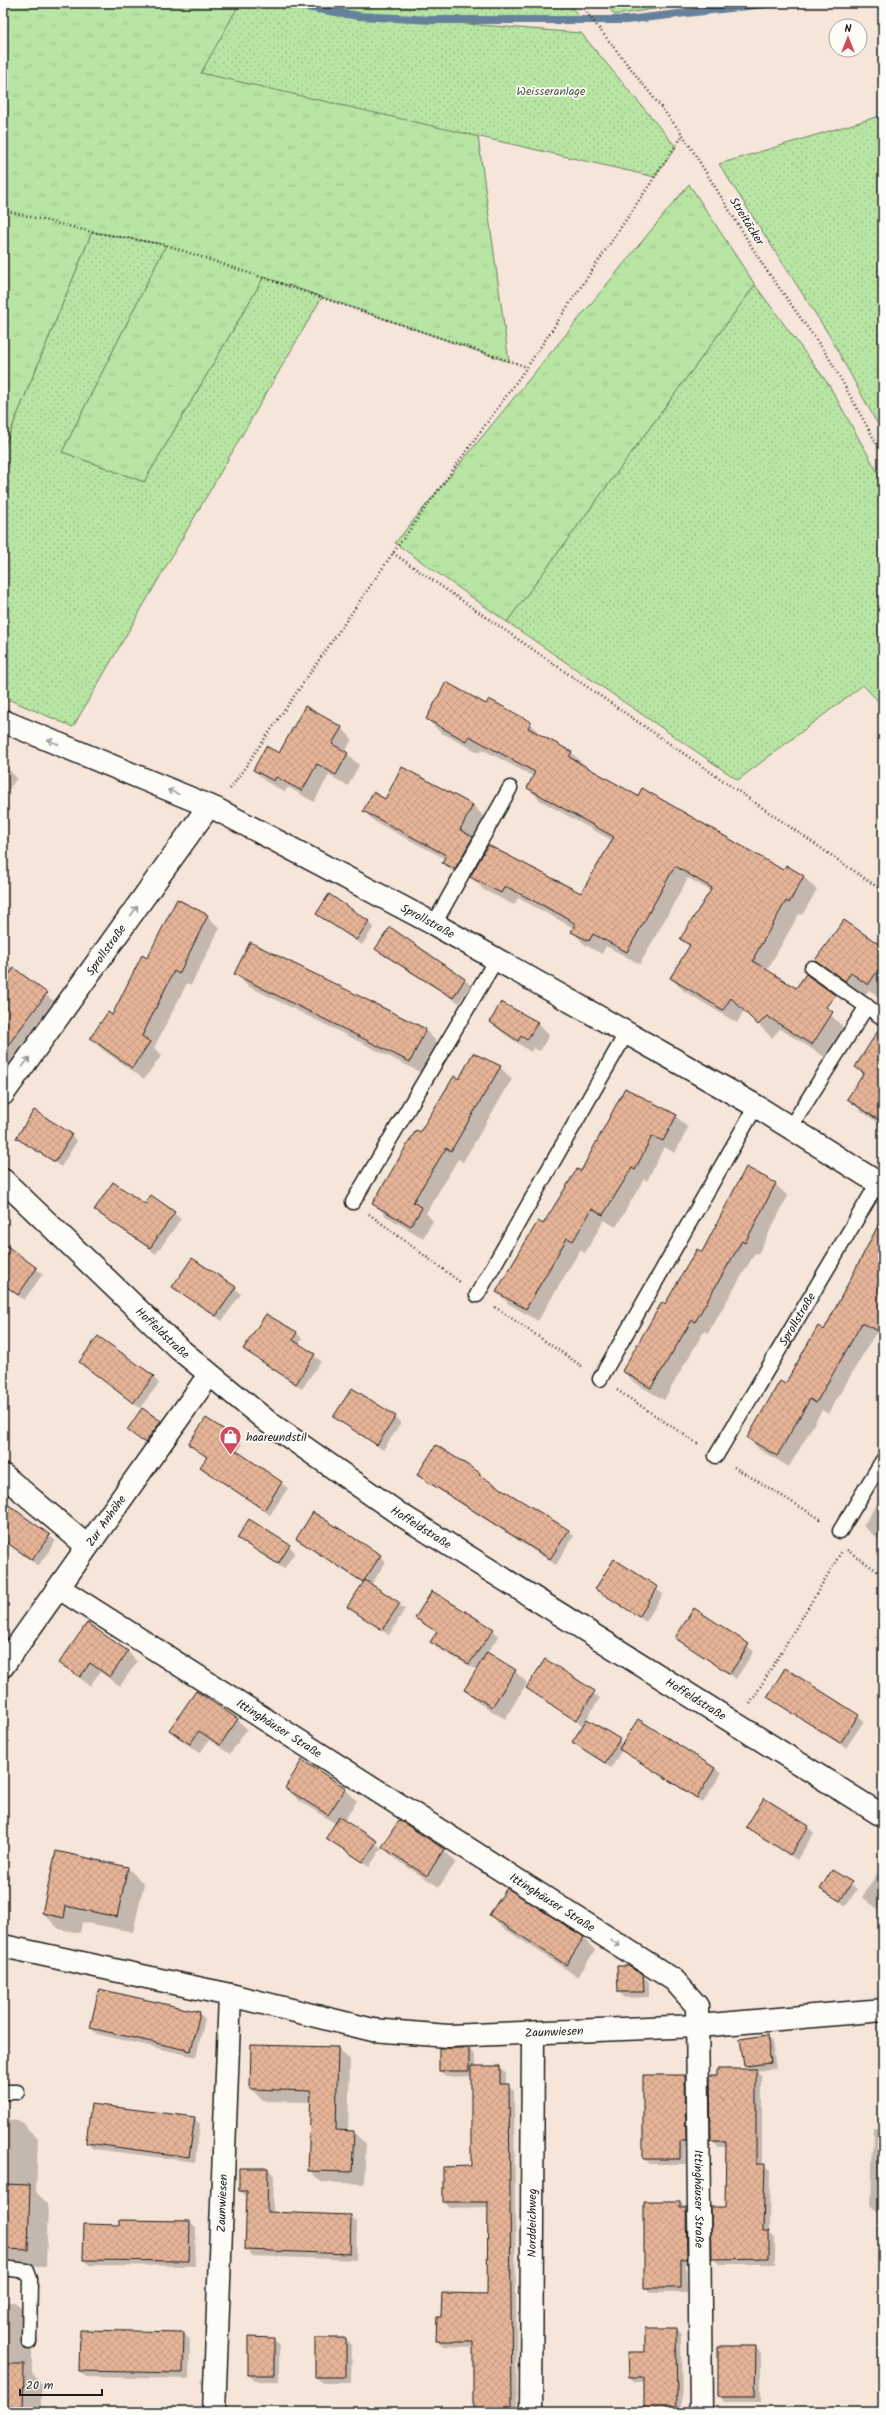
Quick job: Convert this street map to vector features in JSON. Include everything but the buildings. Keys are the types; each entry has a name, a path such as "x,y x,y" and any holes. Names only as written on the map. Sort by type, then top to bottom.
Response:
{"street":[{"name":"Sprollstraße","path":"3,721 212,808 434,924 497,958 756,1106 880,1185"},
{"name":"Sprollstraße","path":"3,1094 212,808"},
{"name":"Hoffeldstraße","path":"3,1180 178,1348 268,1422 398,1513 883,1816"},
{"name":"Zur Anhöhe","path":"3,1666 209,1374"},
{"path":"3,1475 87,1546"},
{"name":"Ittinghäuser Straße","path":"59,1588 674,1980 698,2006 701,2412"},
{"name":"Zaunwiesen","path":"3,1946 230,1995 373,2030 448,2036 698,2026 883,2010"},
{"name":"Zaunwiesen","path":"214,2412 230,1995"},
{"name":"Norddeichweg","path":"531,2412 533,2033"}],"lane":[{"path":"434,924 510,788"},
{"path":"353,1202 497,958"},
{"path":"812,968 883,1018"},
{"path":"790,1128 867,1006"},
{"path":"477,1295 627,1032"},
{"path":"600,1379 756,1106"},
{"name":"Sprollstraße","path":"716,1456 880,1185"},
{"path":"840,1531 883,1460"},
{"path":"3,2092 17,2092"},
{"path":"3,2268 27,2271 30,2278 29,2342"}],"path":[{"name":"Streitäcker","path":"583,3 579,4 683,135 764,265 829,358 883,455"},
{"path":"212,808 393,552 527,367 683,135"},
{"path":"3,210 92,232 166,245 527,367"},
{"path":"393,552 883,891"},
{"path":"353,1202 477,1295"},
{"path":"716,1456 840,1531"},
{"path":"737,1725 844,1548 883,1575"}],"green space":[{"path":"3,3 288,3 363,16 462,20 509,362 264,277 144,482 62,452 166,245 92,232 3,450"},
{"name":"Weisseranlage","path":"240,3 282,5 352,15 288,3 568,3 582,20 379,17 581,33 676,147 655,177 201,73"},
{"path":"605,3 693,3 615,15"},
{"path":"883,115 883,434 829,335 719,164"},
{"path":"689,184 755,285 507,622 395,543"},
{"path":"92,232 166,245 62,452 144,482 264,277 322,297 73,727 3,697 3,450"},
{"path":"755,285 829,385 883,482 883,696 878,701 863,685 738,780 507,622"}],"waterway":[{"path":"282,3 359,16 432,20 626,20 774,3"}],"place":[{"name":"haareundstil","path":"231,1456"}]}
